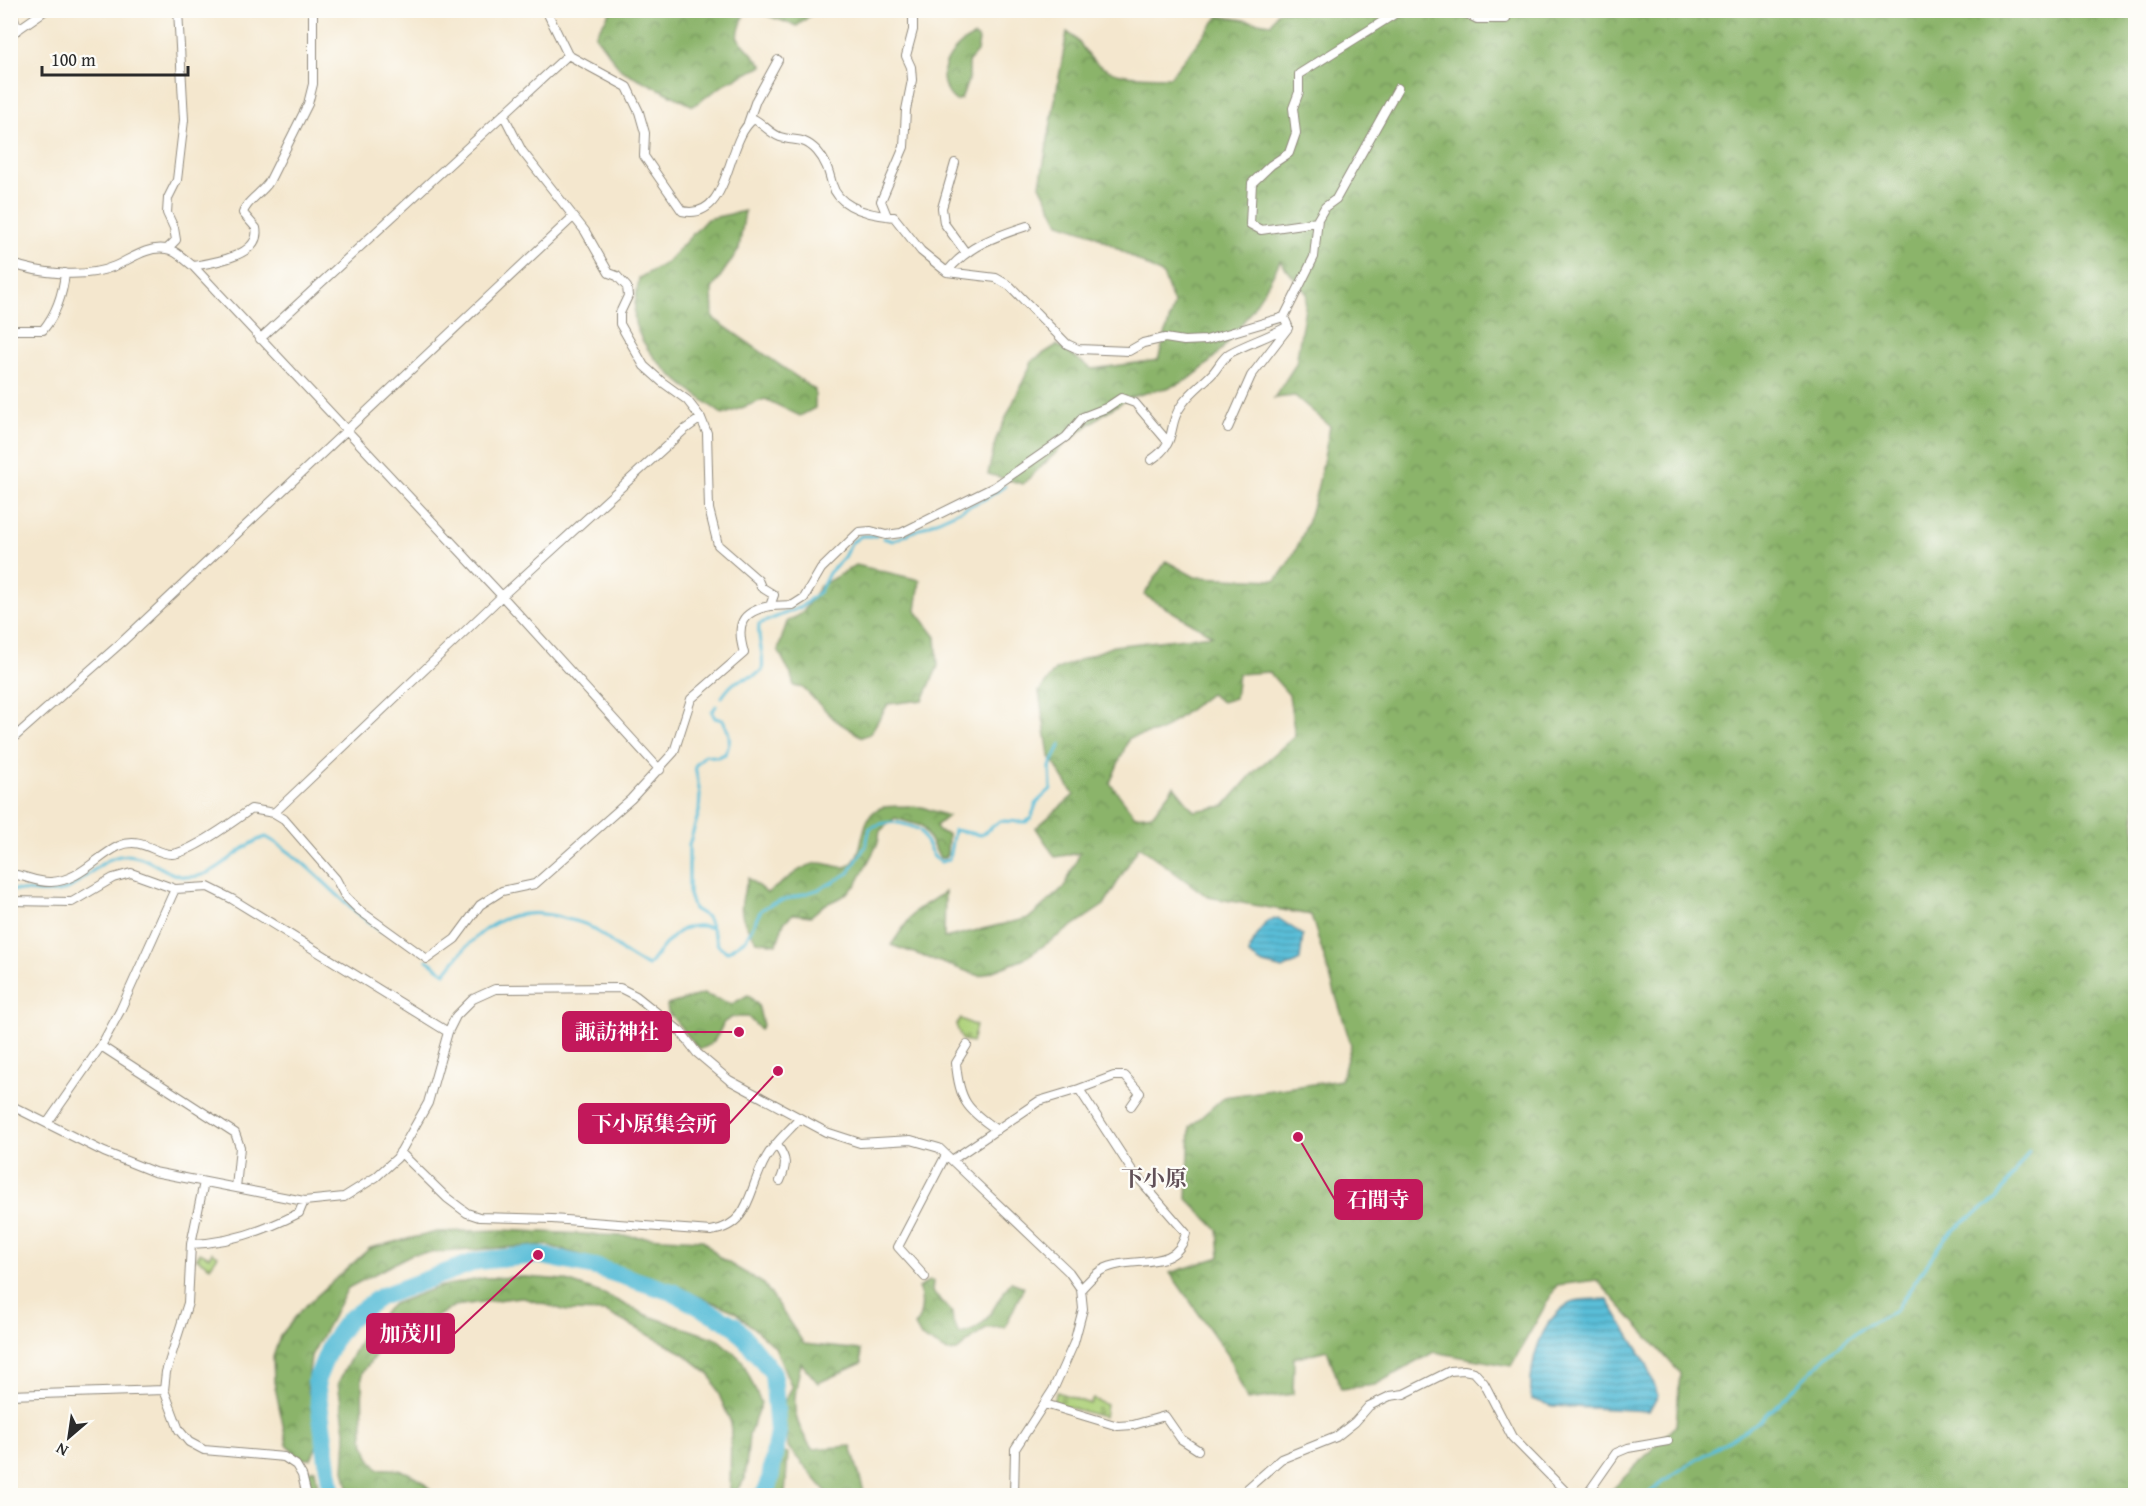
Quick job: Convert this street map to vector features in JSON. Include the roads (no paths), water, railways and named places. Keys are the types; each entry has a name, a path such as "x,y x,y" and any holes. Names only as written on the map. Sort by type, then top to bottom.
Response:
{"street":[{"path":"11,10 18,30"},
{"path":"10,35 46,10"},
{"path":"10,263 35,270 65,273 113,267 142,253 168,249 176,240 174,228 167,213 168,198 177,180 184,120 178,10"},
{"path":"193,266 227,261 242,252 255,238 256,228 243,213 244,207 263,192 309,104 313,84 313,10"},
{"path":"546,10 568,55 627,87 632,94 645,133 644,156 682,211 696,212 717,196 726,182 741,131 754,119 778,136 800,139 817,151 831,172 833,186 839,195 856,209 894,217 921,251 947,272 996,278 1010,286 1067,344 1078,349 1129,351 1152,340 1165,338 1184,341 1206,340 1284,317 1314,257 1317,222 1325,207 1336,199 1398,88"},
{"path":"887,216 881,201 904,147 906,110 912,80 911,67 906,56 913,30 913,10"},
{"path":"1317,222 1261,230 1250,224 1252,183 1271,165 1289,153 1296,133 1293,108 1299,92 1299,74 1401,10"},
{"path":"1459,10 1477,19 1506,19"},
{"path":"260,339 568,55"},
{"path":"748,123 756,100 778,60"},
{"path":"504,116 522,151 585,231 609,273 617,276 627,287 628,296 620,313 620,324 644,366 687,400 701,418 707,433 709,509 718,545 758,580 761,587 774,595 770,606"},
{"path":"955,163 942,207 944,223 966,253"},
{"path":"10,741 122,642 345,429 573,217"},
{"path":"947,272 958,258 989,238 1027,226"},
{"path":"168,249 193,266 502,596 660,770"},
{"path":"10,330 43,330 51,321 63,288 65,273"},
{"path":"1284,317 1288,326"},
{"path":"1228,428 1251,376 1288,326"},
{"path":"1151,460 1165,451 1173,433 1173,419 1182,405 1213,374 1227,355 1288,326"},
{"path":"10,874 49,882 62,881 84,871 121,845 146,844 168,855 178,854 205,841 251,809 274,813 301,838 359,910 427,959 455,939 480,905 502,891 535,884 660,770 674,752 690,699 727,666 737,661 744,652 738,634 741,624 757,609 793,605 804,598 821,569 859,532 871,531 886,535 901,533 994,487 1066,437 1083,417 1106,408 1121,398 1135,403 1168,442"},
{"path":"274,813 502,596 684,430 701,418"},
{"path":"10,901 72,902 113,878 131,873 175,889 208,887 232,899 448,1032"},
{"path":"48,1122 101,1046 120,1011 175,889"},
{"path":"10,1105 104,1152 154,1172 304,1201 344,1197 376,1177 400,1152 428,1103 448,1032 456,1016 473,999 495,989 620,988 636,996 681,1032 697,1053 729,1080 826,1132 860,1143 911,1140 939,1148 1069,1272 1081,1289 1083,1309 1074,1343 1045,1404 1016,1449 1014,1496"},
{"path":"967,1045 956,1063 961,1098 974,1114 997,1130"},
{"path":"101,1046 235,1133 240,1147 236,1188"},
{"path":"925,1277 898,1247 949,1157 997,1130 1039,1101 1114,1076 1125,1076 1140,1093 1131,1106"},
{"path":"1079,1089 1133,1172 1186,1233 1184,1244 1166,1260 1117,1264 1101,1270 1081,1289"},
{"path":"400,1152 447,1198 467,1213 479,1217 552,1219 711,1231 726,1229 745,1212 751,1189 767,1156 800,1118"},
{"path":"777,1145 785,1158 786,1165 780,1181"},
{"path":"204,1182 191,1244 188,1303 166,1372 164,1389 179,1430 189,1442 204,1450 284,1457 296,1465 302,1475 306,1496"},
{"path":"191,1244 219,1243 280,1223 300,1213 304,1201"},
{"path":"1239,1496 1281,1459 1336,1437 1355,1422 1369,1406 1390,1396 1404,1394 1450,1371 1464,1370 1474,1372 1484,1383 1512,1437 1570,1496"},
{"path":"10,1395 164,1389"},
{"path":"1045,1404 1119,1426 1165,1416 1181,1439 1198,1450"},
{"path":"1586,1496 1616,1453 1628,1448 1668,1440"}],"water":[{"path":"1278,918 1303,935 1300,960 1283,969 1263,964 1249,955 1250,947 1266,922"},
{"path":"1607,1299 1647,1364 1658,1396 1649,1411 1552,1406 1531,1399 1534,1359 1550,1321 1573,1301"}],"waterway":[{"path":"883,538 893,541 987,498 1005,486"},
{"path":"722,697 737,681 762,671 759,624 801,607 820,591 829,573 844,557 851,543 861,536 876,536"},
{"path":"712,928 707,917 694,909 689,895 689,845 699,812 700,794 695,766 705,755 717,757 725,754 729,745 729,733 723,720 715,718 712,712 716,706"},
{"path":"427,960 445,973 468,945 493,924 523,914 560,917 584,924 631,957 648,966 674,935 691,927 712,928 718,945 727,952 746,939 761,910 771,904 820,889 849,873 866,845 870,828 883,823 895,823 920,830 934,857 941,862 949,859 954,830 981,835 1000,821 1026,822 1031,818 1037,802 1051,789 1050,767 1061,744"},
{"path":"10,890 45,893 65,890 108,860 127,855 136,856 180,876 201,875 220,866 247,846 266,837 297,858 381,931"},
{"path":"1645,1496 1677,1472 1761,1420 1832,1351 1861,1328 1895,1311 1945,1238 1966,1220 1997,1199 2029,1151"},
{"path":"332,1496 316,1381 332,1342 348,1320 380,1297 477,1261 538,1255 595,1267 672,1292 735,1326 773,1373 778,1432 769,1485 763,1496"}],"place":[{"name":"諏訪神社","path":"739,1032"},
{"name":"下小原集会所","path":"778,1071"},
{"name":"石間寺","path":"1298,1137"},
{"name":"加茂川","path":"538,1255"}],"district":[{"name":"下小原","path":"1154,1178"}]}
